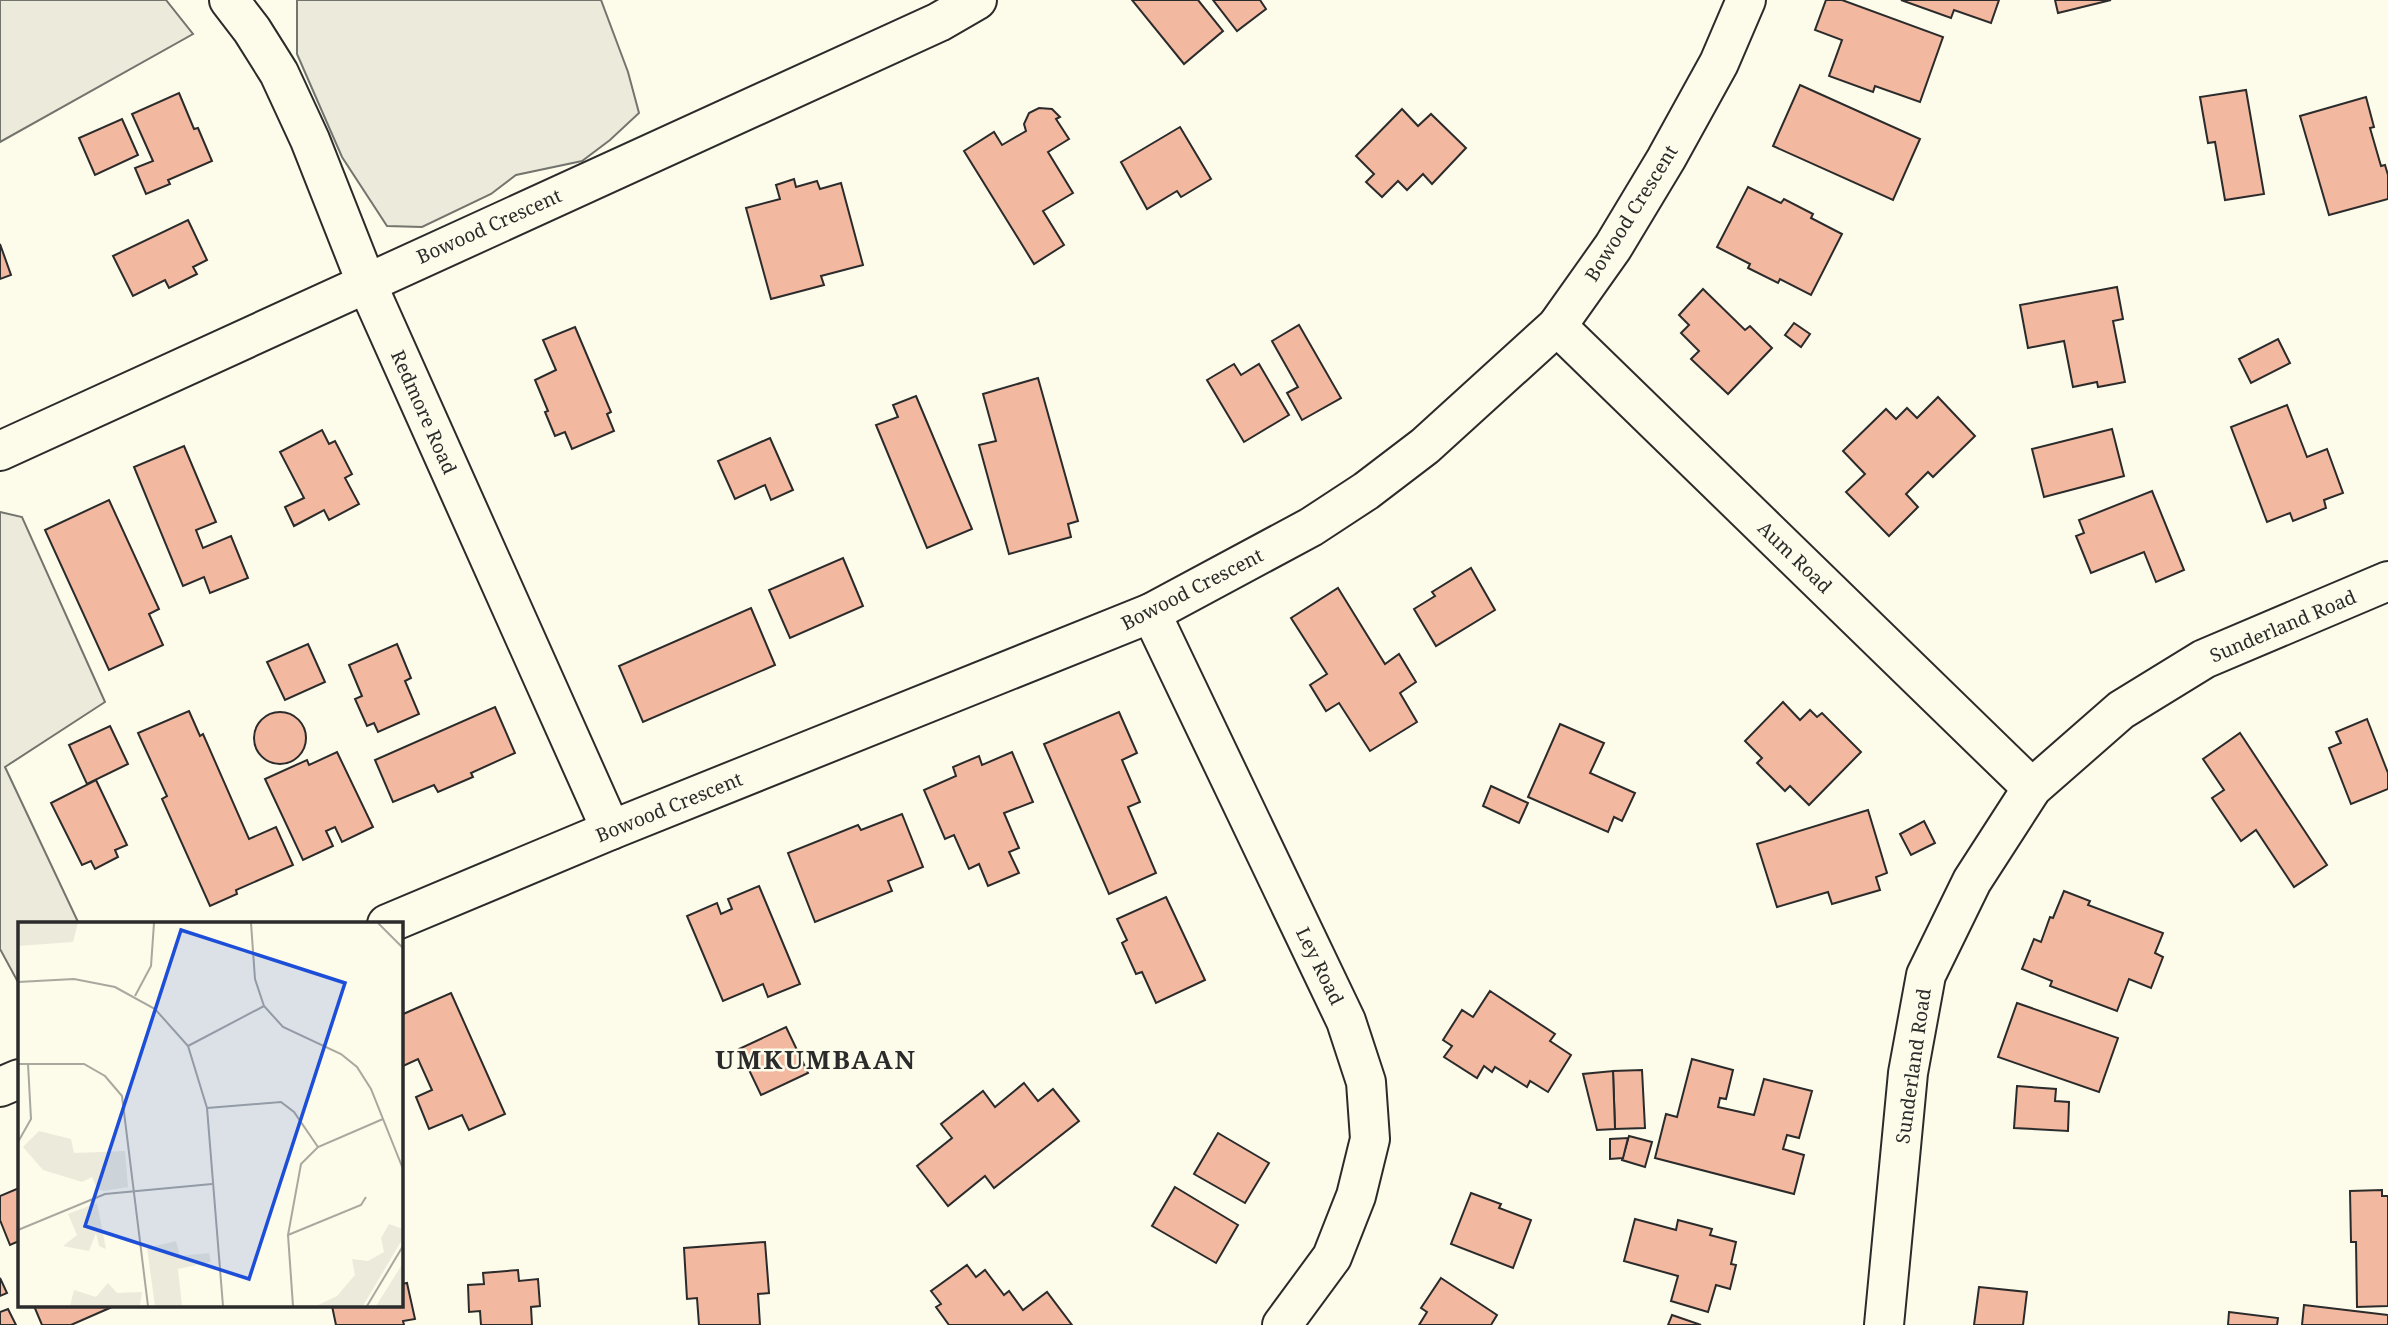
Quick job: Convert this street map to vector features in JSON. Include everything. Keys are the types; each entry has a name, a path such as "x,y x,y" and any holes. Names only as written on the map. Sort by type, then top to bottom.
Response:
{"street":[{"name":"Redmore Road","path":"229,0 279,73 310,140 366,282 611,830"},
{"name":"Bowood Crescent","path":"0,451 939,22 977,0"},
{"name":"Bowood Crescent","path":"392,922 611,830 1151,613 1311,527 1366,491 1425,446 1557,326 1613,247 1666,159 1719,62 1746,0"},
{"name":"Aum Road","path":"1557,326 2032,788"},
{"name":"Sunderland Road","path":"1884,1325 1908,1073 1926,975 1972,881 2032,788 2120,710 2204,659 2388,581"},
{"name":"Ley Road","path":"1151,613 1346,1021 1366,1082 1370,1139 1356,1196 1332,1257 1282,1325"},
{"path":"0,1087 18,1079"}],"shaded area":[{"path":"0,0 166,0 193,34 0,142"},
{"path":"297,0 601,0 628,72 639,113 582,161 516,175 491,194 422,227 387,226 342,157 297,54"},
{"path":"0,512 22,517 105,702 5,767 78,922 18,922 18,982 0,949"}],"building":[{"path":"1132,0 1198,0 1223,31 1184,64"},
{"path":"1213,0 1260,0 1266,9 1237,31"},
{"path":"1826,0 1842,0 1943,37 1920,102 1875,86 1873,92 1829,76 1842,40 1815,30"},
{"path":"1901,0 1999,0 1991,23 1954,10 1951,18"},
{"path":"2055,0 2111,0 2058,13"},
{"path":"1800,85 1920,139 1893,200 1773,146"},
{"path":"2246,90 2264,194 2225,200 2215,142 2208,143 2200,97"},
{"path":"179,93 194,129 198,128 212,161 168,180 170,184 146,194 135,168 153,161 132,114"},
{"path":"2366,97 2374,127 2370,128 2381,166 2385,165 2388,175 2388,199 2329,215 2300,116"},
{"path":"1039,108 1052,109 1060,117 1056,119 1069,139 1048,152 1073,193 1043,211 1064,245 1034,264 964,151 994,132 1002,145 1026,131 1024,124 1029,113"},
{"path":"1402,109 1418,126 1431,114 1466,148 1432,184 1423,174 1407,190 1398,181 1382,197 1366,182 1374,174 1356,156"},
{"path":"122,119 138,155 95,175 79,138"},
{"path":"1180,127 1211,179 1181,197 1177,191 1147,209 1121,162"},
{"path":"794,179 796,187 817,181 820,189 841,183 863,265 821,276 824,285 771,299 746,208 780,199 776,185"},
{"path":"1748,187 1781,203 1784,199 1813,214 1811,218 1842,234 1811,295 1780,279 1778,283 1748,268 1750,264 1717,247"},
{"path":"188,220 207,260 193,267 197,274 169,288 165,280 133,296 113,256"},
{"path":"0,244 11,275 0,279"},
{"path":"2117,287 2123,319 2113,321 2125,382 2098,387 2097,382 2073,387 2064,341 2028,348 2020,305"},
{"path":"1703,289 1745,330 1750,326 1772,348 1728,394 1691,359 1699,351 1681,333 1689,325 1679,315"},
{"path":"1794,323 1810,334 1801,347 1785,335"},
{"path":"1299,325 1341,398 1302,420 1287,393 1298,387 1272,341"},
{"path":"575,327 611,412 607,414 614,431 572,449 565,432 555,436 535,380 556,370 543,340"},
{"path":"2278,339 2290,363 2251,383 2239,359"},
{"path":"1234,364 1241,375 1259,364 1289,415 1244,442 1207,380"},
{"path":"1038,378 1078,521 1068,524 1071,537 1009,554 979,445 996,441 983,394"},
{"path":"916,396 972,529 927,548 876,425 898,417 893,405"},
{"path":"1938,397 1975,436 1933,477 1928,472 1906,494 1918,507 1889,536 1846,492 1865,474 1843,451 1886,409 1896,419 1907,408 1917,418"},
{"path":"2287,405 2307,457 2327,449 2343,493 2324,500 2326,508 2293,521 2290,513 2267,522 2231,427"},
{"path":"2112,429 2124,476 2044,497 2032,449"},
{"path":"322,430 329,444 335,441 352,474 345,478 359,504 329,520 324,510 294,526 285,507 304,498 280,452"},
{"path":"770,438 793,490 771,500 765,485 735,499 718,461"},
{"path":"184,446 216,522 196,530 203,548 231,536 248,578 210,593 204,577 183,586 134,467"},
{"path":"2152,491 2184,570 2156,582 2144,552 2091,573 2076,536 2084,533 2079,520"},
{"path":"109,500 159,609 149,614 163,645 109,670 45,530"},
{"path":"843,558 863,606 790,638 769,590"},
{"path":"1471,568 1495,610 1436,646 1414,609 1435,596 1432,592"},
{"path":"1338,588 1385,664 1399,654 1416,682 1400,693 1417,722 1370,751 1339,703 1326,711 1310,685 1327,674 1291,618"},
{"path":"751,608 775,665 643,722 619,666"},
{"path":"308,644 325,682 285,700 267,662"},
{"path":"397,644 411,678 405,681 419,714 378,732 374,723 367,726 355,699 362,696 349,665"},
{"path":"1783,702 1800,720 1810,710 1817,717 1822,713 1861,752 1809,805 1790,786 1785,791 1757,763 1762,758 1745,741"},
{"path":"495,707 515,753 471,773 473,777 438,792 434,785 393,802 375,760"},
{"path":"189,711 200,736 203,734 249,839 276,827 293,865 236,890 237,894 210,906 162,799 167,796 138,733"},
{"path":"280,712 290,714 298,720 304,728 304,748 298,756 290,762 280,764 270,762 262,756 256,748 254,738 256,728 262,720 270,714"},
{"path":"1119,712 1137,753 1122,760 1140,802 1128,807 1156,873 1109,894 1044,744"},
{"path":"2367,719 2388,773 2388,789 2351,804 2329,748 2341,743 2336,732"},
{"path":"1560,724 1604,743 1590,773 1635,793 1622,821 1614,817 1608,832 1528,797"},
{"path":"110,726 128,764 87,784 69,745"},
{"path":"2240,733 2327,865 2294,887 2256,830 2241,841 2212,798 2224,790 2203,759"},
{"path":"337,752 373,827 342,842 335,827 326,831 333,846 303,860 265,779 307,760 309,765"},
{"path":"1012,752 1033,802 1004,813 1019,848 1009,852 1019,873 988,886 979,864 969,869 954,835 945,839 924,790 956,776 953,767 979,756 982,765"},
{"path":"96,780 127,845 115,850 118,857 95,869 91,861 82,865 51,803"},
{"path":"1491,786 1528,803 1519,823 1483,806"},
{"path":"1868,810 1887,873 1876,877 1880,890 1832,904 1828,892 1777,907 1757,844"},
{"path":"902,814 923,867 888,881 892,891 815,922 788,853 858,825 861,830"},
{"path":"1924,821 1935,843 1911,855 1900,834"},
{"path":"759,886 800,984 768,997 763,984 723,1001 687,916 717,903 721,914 732,909 728,899"},
{"path":"2064,891 2090,901 2088,905 2163,933 2155,953 2163,957 2151,988 2129,979 2117,1011 2050,986 2052,981 2022,969 2034,939 2041,942"},
{"path":"1166,897 1205,980 1156,1003 1142,972 1136,974 1122,943 1127,940 1117,919"},
{"path":"1490,991 1555,1034 1550,1041 1571,1055 1548,1092 1530,1081 1527,1087 1495,1067 1492,1072 1484,1066 1477,1078 1444,1057 1452,1046 1443,1040 1462,1010 1473,1017"},
{"path":"451,993 505,1114 469,1130 462,1115 429,1129 416,1097 432,1090 418,1059 402,1067 402,1015"},
{"path":"2017,1003 2118,1038 2099,1092 1998,1057"},
{"path":"786,1027 808,1073 761,1095 739,1049"},
{"path":"1692,1059 1733,1070 1726,1099 1720,1098 1718,1107 1754,1115 1764,1079 1812,1091 1799,1138 1787,1135 1783,1149 1804,1155 1794,1194 1655,1158 1666,1114 1677,1117"},
{"path":"1642,1070 1645,1128 1615,1129 1613,1071"},
{"path":"1613,1071 1615,1129 1597,1130 1583,1074"},
{"path":"1024,1083 1038,1101 1053,1089 1079,1121 994,1188 985,1176 948,1206 917,1166 952,1138 941,1124 983,1091 995,1107"},
{"path":"2017,1086 2056,1089 2055,1101 2069,1102 2068,1131 2014,1128"},
{"path":"1218,1133 1269,1163 1245,1203 1194,1174"},
{"path":"1629,1136 1652,1142 1645,1167 1622,1160"},
{"path":"1628,1138 1623,1158 1610,1159 1610,1139"},
{"path":"1175,1187 1238,1225 1216,1263 1152,1226"},
{"path":"18,1188 18,1241 10,1245 0,1220 0,1196"},
{"path":"2382,1190 2382,1196 2388,1196 2388,1306 2357,1307 2356,1242 2351,1242 2350,1191"},
{"path":"1471,1193 1501,1204 1499,1208 1531,1220 1513,1268 1451,1244"},
{"path":"1635,1219 1676,1230 1678,1220 1712,1229 1710,1235 1736,1242 1731,1264 1736,1265 1730,1289 1716,1285 1708,1312 1671,1301 1678,1276 1624,1261"},
{"path":"765,1242 769,1293 758,1294 760,1325 699,1325 697,1298 687,1299 684,1248"},
{"path":"967,1265 976,1277 985,1270 1004,1295 1009,1291 1023,1310 1047,1292 1072,1325 949,1325 936,1307 941,1304 931,1291"},
{"path":"518,1270 519,1281 538,1279 540,1306 531,1307 532,1325 481,1325 480,1311 469,1312 468,1285 484,1284 483,1273"},
{"path":"0,1278 7,1293 0,1296"},
{"path":"1441,1278 1497,1315 1491,1325 1419,1325 1427,1312 1421,1308"},
{"path":"407,1283 415,1319 403,1321 404,1325 336,1325 332,1308 402,1308 402,1284"},
{"path":"1979,1287 2027,1292 2023,1325 1974,1325"},
{"path":"2304,1305 2388,1315 2388,1325 2302,1325"},
{"path":"35,1308 110,1308 71,1325 42,1325"},
{"path":"8,1309 16,1325 0,1325 0,1312"},
{"path":"2229,1312 2278,1318 2277,1325 2228,1325"},
{"path":"1672,1315 1701,1325 1668,1325"}],"district":[{"name":"UMKUMBAAN","path":"816,1059"}]}
